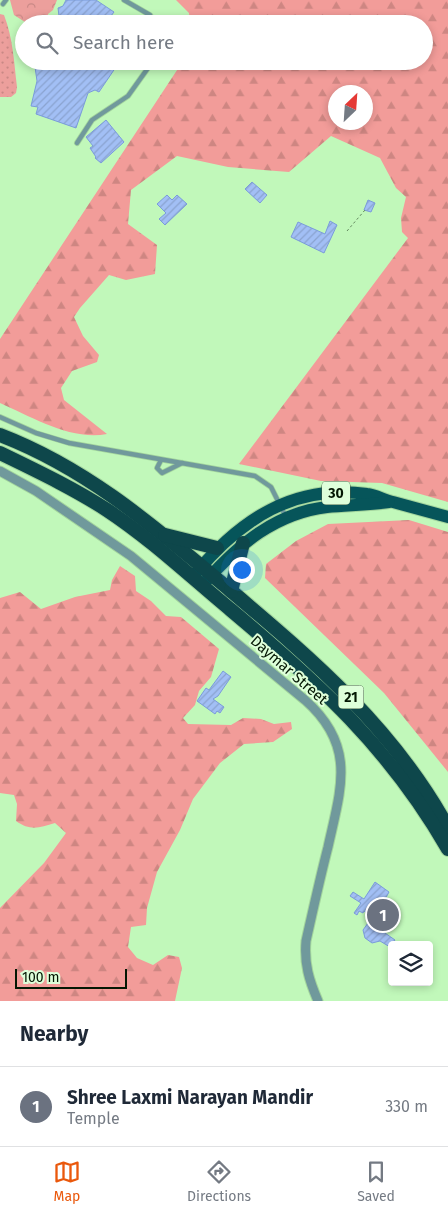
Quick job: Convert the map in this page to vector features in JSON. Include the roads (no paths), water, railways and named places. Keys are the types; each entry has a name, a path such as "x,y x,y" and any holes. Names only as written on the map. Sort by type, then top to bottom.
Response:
{"highway":[{"name":"21","path":"0,435 42,453 91,481 136,512 310,657 357,703 416,776 448,828"},
{"name":"21","path":"0,454 61,483 101,506 141,535 298,667 347,713 405,783 448,849"},
{"path":"164,535 217,548"},
{"path":"231,591 243,543"}],"main road":[{"name":"30","path":"207,570 217,548 249,521 280,505 309,496 339,493 370,494 391,502 448,517"},
{"name":"30","path":"207,570 261,530 286,518 325,507 391,502"},
{"path":"197,581 207,570"}],"street":[{"name":"Daymar Street","path":"0,471 36,491 131,556 305,700 326,722 335,739 340,756 342,787 306,941 307,976 318,1001"}],"lane":[{"path":"124,0 150,15"},
{"path":"77,144 92,120 128,96 147,70"},
{"path":"0,417 57,440 258,478 269,484 286,518"},
{"path":"161,460 157,468 162,472 182,463"}],"place":[{"name":"Shree Laxmi Narayan Mandir","path":"383,915"}]}
